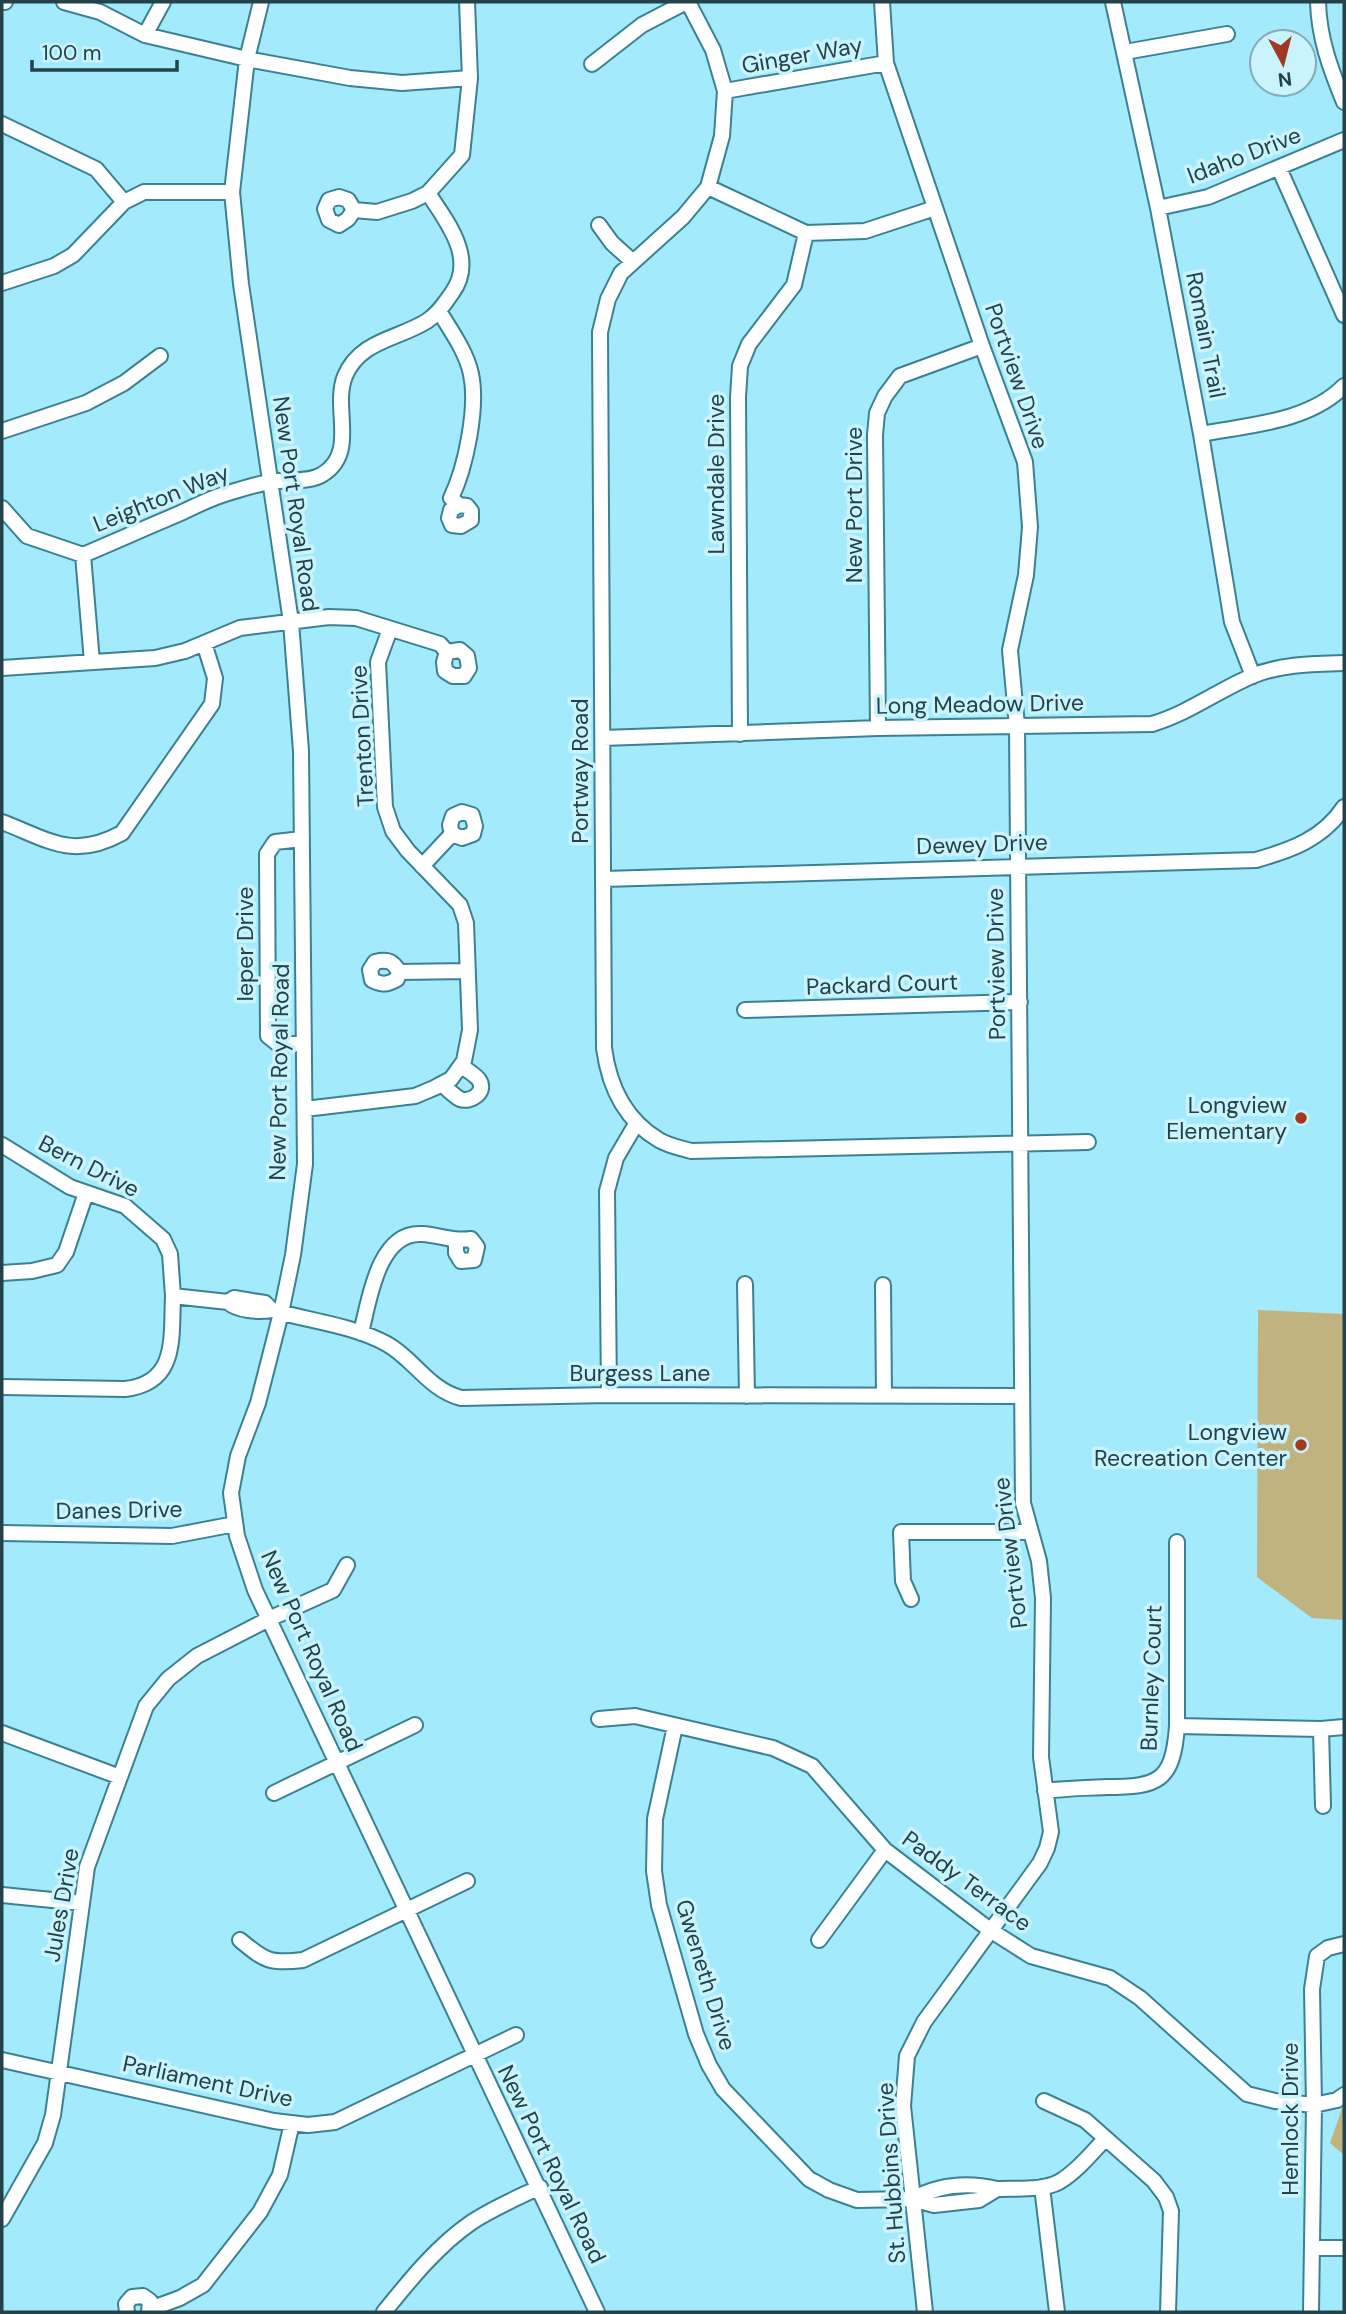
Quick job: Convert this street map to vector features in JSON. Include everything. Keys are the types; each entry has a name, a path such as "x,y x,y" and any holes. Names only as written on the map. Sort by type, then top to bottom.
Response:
{"street":[{"path":"64,2 100,12 145,35 247,59 350,78 402,83 470,78"},
{"path":"145,35 163,2"},
{"name":"New Port Royal Road","path":"261,2 247,59 232,192 241,284 290,622 302,751 305,1164 293,1255 277,1311 258,1403 238,1456 231,1493 235,1524 256,1590 269,1619 597,2312"},
{"path":"354,210 377,212 412,201 428,192 462,155 470,78 467,2"},
{"path":"592,64 642,25 687,2"},
{"name":"Portway Road","path":"687,2 713,50 725,91 722,136 708,187 683,216 621,274 608,299 600,331 604,1048 607,1073 621,1102 636,1124 662,1142 691,1151 1087,1142"},
{"name":"Portview Drive","path":"882,2 886,63 1024,462 1030,527 1026,576 1010,650 1017,726 1022,1143 1021,1396 1024,1503 1039,1561 1043,1598 1041,1757 1051,1832 1040,1863 990,1930"},
{"name":"Romain Trail","path":"1113,2 1158,208 1201,434 1232,622 1253,676"},
{"path":"1318,2 1318,24 1326,58 1344,102"},
{"path":"1125,52 1227,34"},
{"name":"Ginger Way","path":"725,91 886,63"},
{"path":"2,124 96,169 124,202"},
{"name":"Idaho Drive","path":"1158,208 1208,197 1344,140"},
{"path":"1279,169 1344,315"},
{"path":"708,187 806,233 865,231 935,208"},
{"path":"2,283 54,266 73,254 124,202 144,192 232,192"},
{"path":"428,192 460,248 462,267 456,288 439,311 461,345 471,375 472,403 466,449 452,498 459,505"},
{"path":"599,225 612,243 632,261"},
{"name":"Lawndale Drive","path":"740,734 740,366 749,344 794,285 806,233"},
{"name":"Leighton Way","path":"2,508 27,536 83,555 222,495 270,482 319,477 332,468 342,450 341,391 346,374 361,355 375,344 426,322 439,311"},
{"name":"New Port Drive","path":"878,728 877,413 885,396 900,376 982,346"},
{"path":"2,431 86,403 124,383 160,356"},
{"path":"1201,434 1289,418 1334,397 1344,386"},
{"path":"83,555 92,662"},
{"path":"2,668 155,658 185,651 240,628 329,617 356,618 390,628 440,645 447,652"},
{"name":"Trenton Drive","path":"390,628 378,662 385,807 393,831 460,905 466,923 470,1030 461,1065"},
{"path":"2,822 64,846 88,847 122,833 212,704 215,678 204,643"},
{"name":"Long Meadow Drive","path":"603,738 878,728 1152,724 1175,717 1253,676 1294,665 1344,663"},
{"name":"Dewey Drive","path":"604,879 1256,860 1290,851 1339,825 1344,807"},
{"path":"422,866 452,834"},
{"name":"Ieper Drive","path":"302,839 275,842 267,854 268,1036 278,1044 304,1044"},
{"path":"399,972 468,971"},
{"name":"Packard Court","path":"745,1010 1020,1002"},
{"path":"304,1109 415,1096 451,1079 461,1065 479,1080 482,1087 479,1094 471,1100 460,1099 442,1084"},
{"path":"609,1395 607,1191 617,1158 636,1124"},
{"name":"Bern Drive","path":"2,1145 86,1194 125,1206 163,1239 170,1254 173,1296 170,1351 165,1368 154,1380 140,1387 125,1389 2,1387"},
{"path":"2,1273 46,1269 57,1265 66,1252 86,1194"},
{"path":"360,1333 378,1266 396,1241 419,1233 456,1242"},
{"path":"746,1284 747,1396"},
{"path":"883,1285 884,1396"},
{"path":"173,1296 277,1311"},
{"name":"Burgess Lane","path":"277,1311 360,1333 388,1345 437,1388 461,1398 609,1395 1021,1396"},
{"name":"Danes Drive","path":"2,1533 172,1536 235,1524"},
{"path":"911,1599 903,1581 901,1532 1030,1532"},
{"name":"Burnley Court","path":"1045,1791 1139,1787 1160,1777 1174,1756 1177,1726 1177,1542"},
{"name":"Jules Drive","path":"2,2219 45,2143 53,2115 87,1867 146,1706 167,1679 197,1656 333,1590 347,1566"},
{"name":"Paddy Terrace","path":"599,1719 635,1716 773,1748 812,1766 885,1850 990,1930 1031,1956 1110,1978 1140,1998 1247,2094 1275,2101 1314,2105 1337,2100 1344,2095"},
{"path":"274,1793 415,1725"},
{"name":"Gweneth Drive","path":"675,1726 655,1819 654,1871 659,1905 696,2035 723,2089 809,2179 857,2200 912,2199 934,2205 979,2200 997,2189 1042,2187"},
{"path":"1177,1726 1321,1729 1344,1727"},
{"path":"1321,1729 1322,1805"},
{"path":"2,1733 120,1777"},
{"path":"819,1940 885,1850"},
{"path":"240,1940 262,1958 281,1963 303,1960 467,1881"},
{"path":"2,1895 82,1903"},
{"name":"St. Hubbins Drive","path":"925,2312 903,2106 907,2056 924,2022 990,1930"},
{"name":"Hemlock Drive","path":"1311,2312 1314,2105 1312,1989 1317,1956 1328,1948 1344,1944"},
{"name":"Parliament Drive","path":"2,2060 274,2121 308,2125 335,2122 516,2035"},
{"path":"1044,2101 1085,2120 1154,2181 1166,2197 1171,2211 1168,2312"},
{"path":"127,2312 126,2304 132,2297 143,2296 150,2301 150,2311 204,2285 260,2212 280,2175 292,2123"},
{"path":"1056,2312 1042,2187 1058,2183 1105,2139"},
{"path":"384,2312 438,2249 504,2203 540,2187"},
{"path":"1312,2248 1344,2248"}],"shaded area":[{"name":"Longview Recreation Center","path":"1258,1310 1344,1314 1344,1620 1312,1618 1257,1577"},
{"path":"1344,2106 1344,2155 1330,2143"}],"place":[{"name":"Longview Elementary","path":"1301,1118"},
{"name":"Longview Recreation Center","path":"1301,1445"}]}
